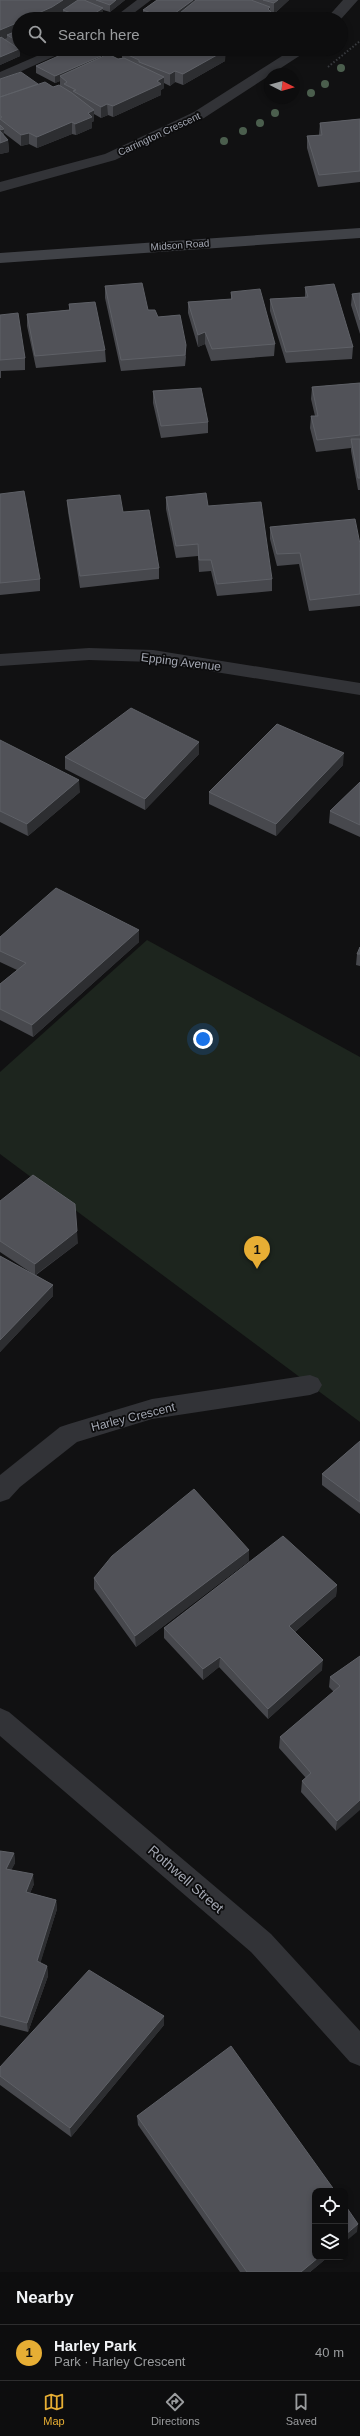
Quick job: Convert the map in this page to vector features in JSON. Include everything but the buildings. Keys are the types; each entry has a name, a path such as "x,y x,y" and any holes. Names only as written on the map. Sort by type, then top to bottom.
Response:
{"street":[{"path":"340,12 351,0"},
{"name":"Carrington Crescent","path":"0,187 110,157 200,115 292,56"},
{"name":"Midson Road","path":"0,258 360,232"},
{"name":"Epping Avenue","path":"0,660 89,654 153,656 360,689"},
{"name":"Harley Crescent","path":"0,1492 12,1480 69,1434 152,1410 310,1385"},
{"name":"Rothwell Street","path":"0,1720 261,1943 360,2052"}],"lane":[{"path":"128,12 145,0"},
{"path":"0,77 48,56"}],"shaded area":[{"path":"147,940 360,1057 360,1422 0,1154 0,1072"}],"place":[{"name":"Harley Park","path":"257,1269"}]}
